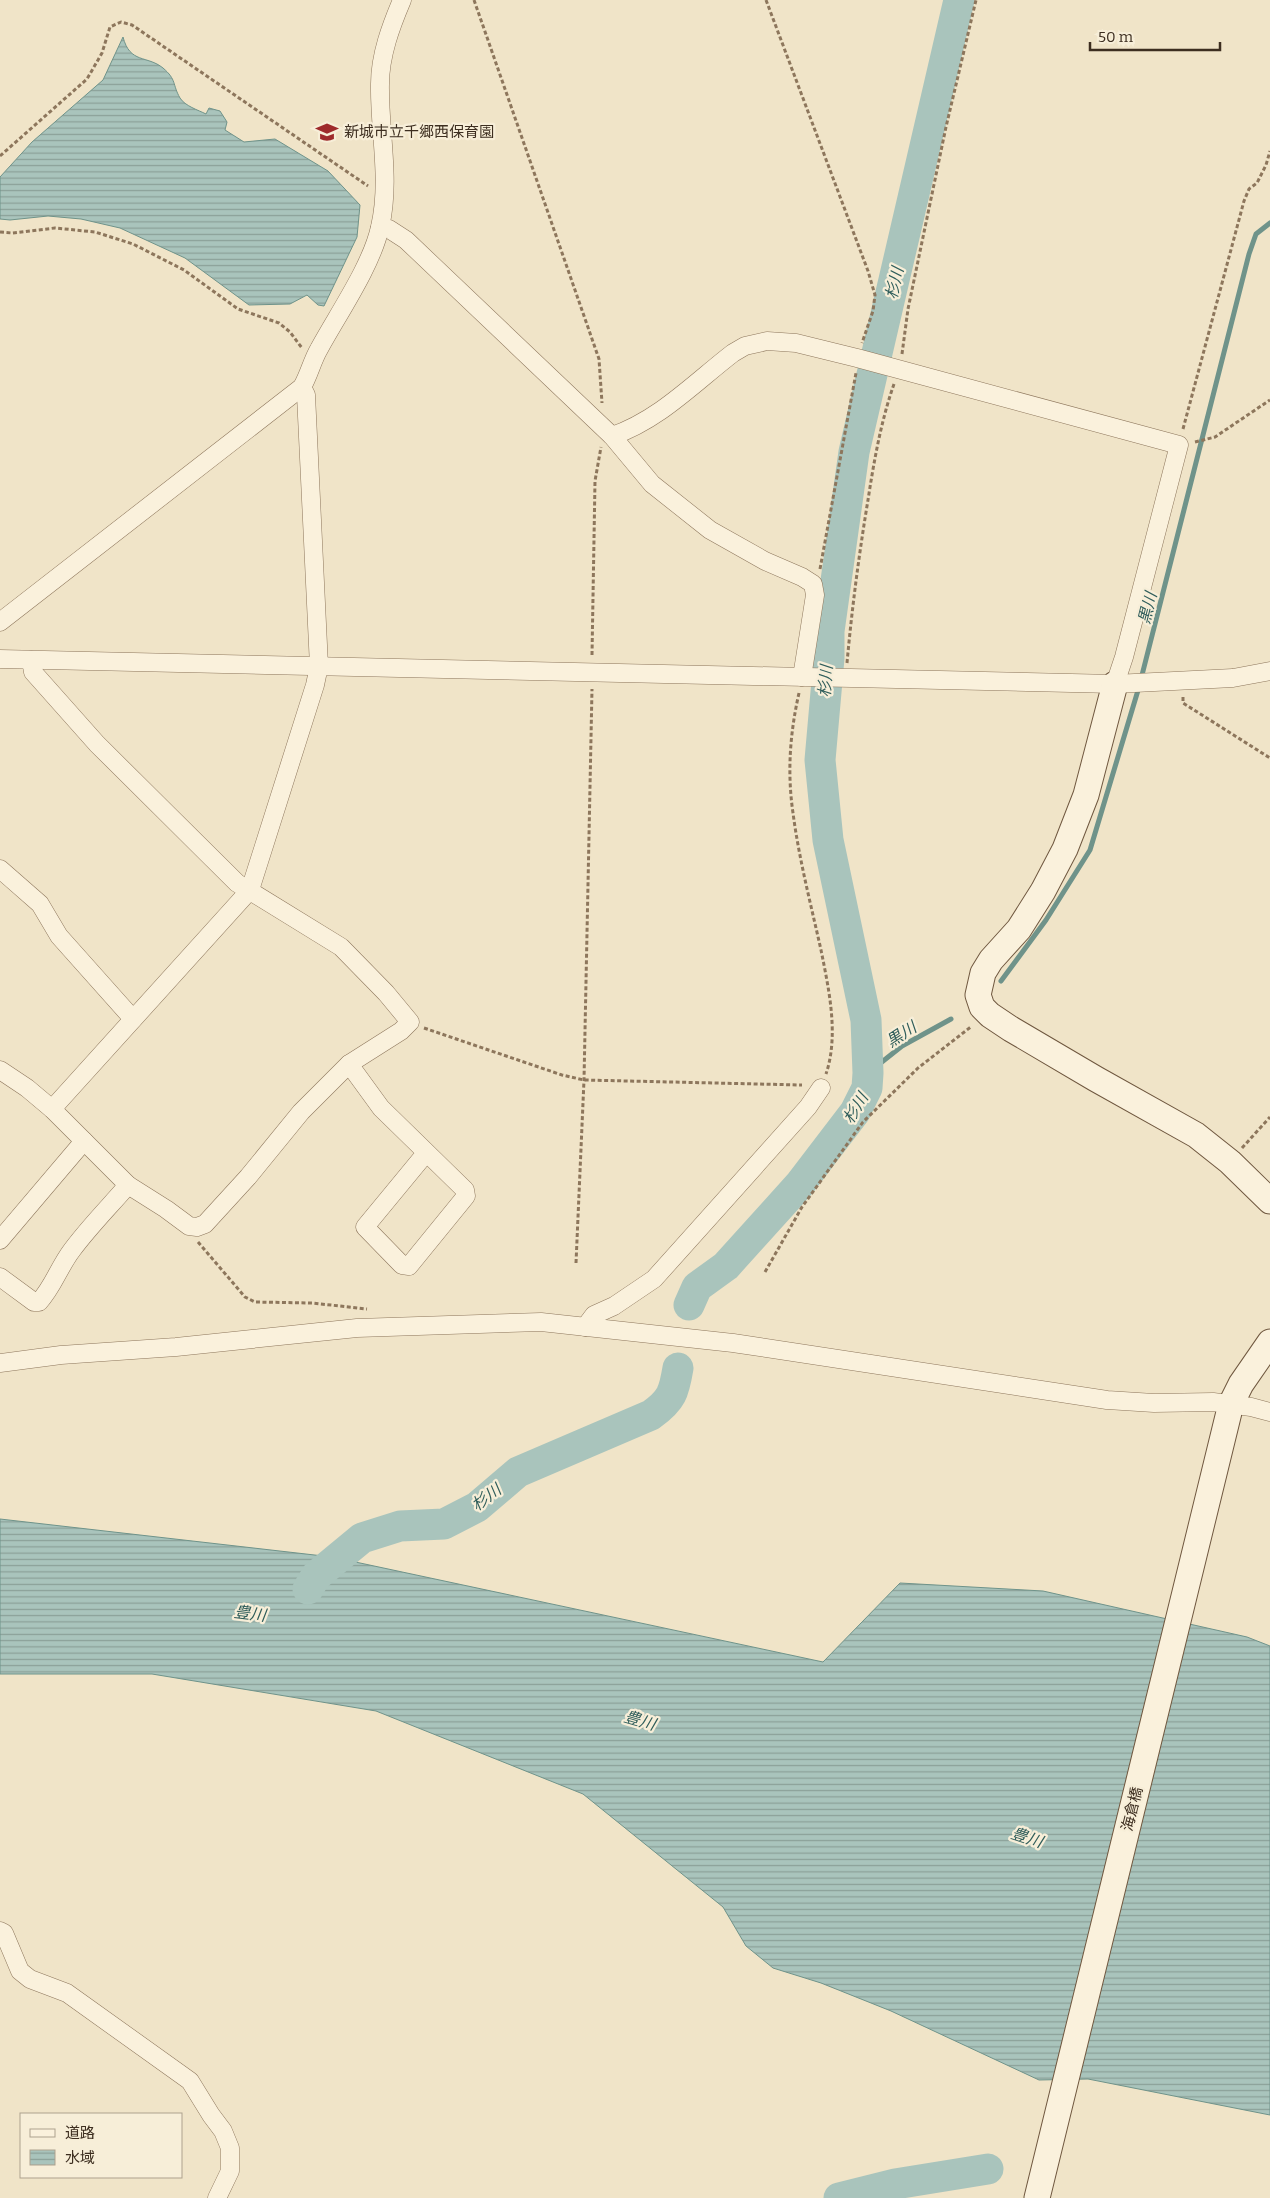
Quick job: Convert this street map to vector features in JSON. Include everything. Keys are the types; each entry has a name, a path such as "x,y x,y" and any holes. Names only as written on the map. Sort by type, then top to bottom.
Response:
{"street":[{"path":"0,622 302,387 314,358 370,256 380,228 384,191 380,83 382,58 393,20 402,0"},
{"path":"380,228 389,228 406,240 612,436 652,484 710,530 765,561 802,577 813,584 815,596 806,677"},
{"path":"612,436 629,430 662,412 732,353 745,346 767,341 796,343 861,359 1184,444 1124,657 1120,684 1086,795 1066,849 1043,892 1018,929 991,960 983,974 978,995 982,1007 990,1015 1096,1079 1196,1134 1230,1162 1270,1201"},
{"path":"52,1109 250,890 315,685 319,666 306,395 302,387"},
{"path":"0,659 1120,684 1233,678 1270,671"},
{"path":"0,1070 27,1088 52,1109 128,1185 166,1208 189,1226 196,1227 205,1224 211,1218 248,1177 301,1112 349,1064 410,1022 386,993 340,947 237,883 97,744 33,672 31,660"},
{"path":"0,869 40,904 60,936 133,1019"},
{"path":"349,1064 381,1108 465,1190 466,1196 409,1266 402,1265 365,1227 426,1153"},
{"path":"585,1327 594,1315 614,1306 654,1279 808,1107 821,1088"},
{"path":"0,1240 77,1146 84,1141"},
{"path":"0,1277 34,1302 39,1302 48,1292 72,1250 128,1185"},
{"path":"0,1363 61,1355 176,1347 357,1328 491,1322 541,1322 733,1343 1107,1400 1154,1403 1212,1402 1229,1412 1270,1412"},
{"name":"海倉橋","path":"1037,2198 1229,1412 1241,1384 1270,1342"},
{"path":"0,1931 4,1934 20,1971 30,1979 67,1993 190,2081 223,2131 230,2148 230,2171 218,2198"}],"path":[{"path":"474,0 599,359 602,407 596,421"},
{"path":"766,0 868,271 875,295 819,574 813,584"},
{"path":"849,677 846,666 854,584 872,472 897,369 946,127 976,0"},
{"path":"0,156 87,79 102,53 110,27 121,22 132,25 375,191 384,191"},
{"path":"1270,151 1266,165 1257,183 1249,189 1244,200 1184,444 1215,437 1270,400"},
{"path":"0,232 12,233 55,228 95,232 133,244 184,270 238,309 280,323 290,332 300,347 314,358"},
{"path":"576,1263 584,1080 595,481 600,448 612,436"},
{"path":"410,1022 562,1075 584,1080 802,1085 821,1088 831,1059 832,1020 826,980 793,815 788,772 793,718 806,677"},
{"path":"1181,682 1183,703 1270,758"},
{"path":"765,1272 802,1207 863,1122 918,1068 990,1015"},
{"path":"1230,1162 1270,1118"},
{"path":"196,1227 197,1240 200,1247 245,1297 255,1302 312,1303 370,1309"}],"water":[{"path":"123,37 126,46 135,55 157,64 167,72 180,98 192,108 206,114 209,108 220,111 227,122 225,130 244,142 275,139 328,171 360,205 357,237 324,306 318,305 307,295 290,304 249,305 185,258 120,228 81,219 48,216 10,220 0,219 0,177 32,142 103,80"},
{"name":"豊川","path":"0,1519 332,1557 823,1662 900,1583 1043,1591 1247,1637 1270,1646 1270,2115 1088,2079 1039,2080 891,2011 821,1983 773,1968 746,1946 723,1907 583,1794 376,1711 152,1674 0,1674"}],"waterway":[{"name":"杉川","path":"689,1305 697,1287 726,1266 800,1184 855,1112 867,1088 866,1020 828,840 820,760 829,658 829,631 854,452 959,0"},
{"name":"黒川","path":"1141,679 1249,254 1256,234 1270,223"},
{"name":"黒川","path":"1001,981 1046,920 1090,850 1139,687"},
{"name":"黒川","path":"868,1073 902,1046 951,1019"},
{"name":"杉川","path":"308,1589 316,1576 362,1538 400,1526 444,1524 477,1507 518,1472 651,1415 664,1405 671,1395 678,1368"},
{"path":"839,2198 895,2184 988,2169"}],"place":[{"name":"新城市立千郷西保育園","path":"327,132"}]}
